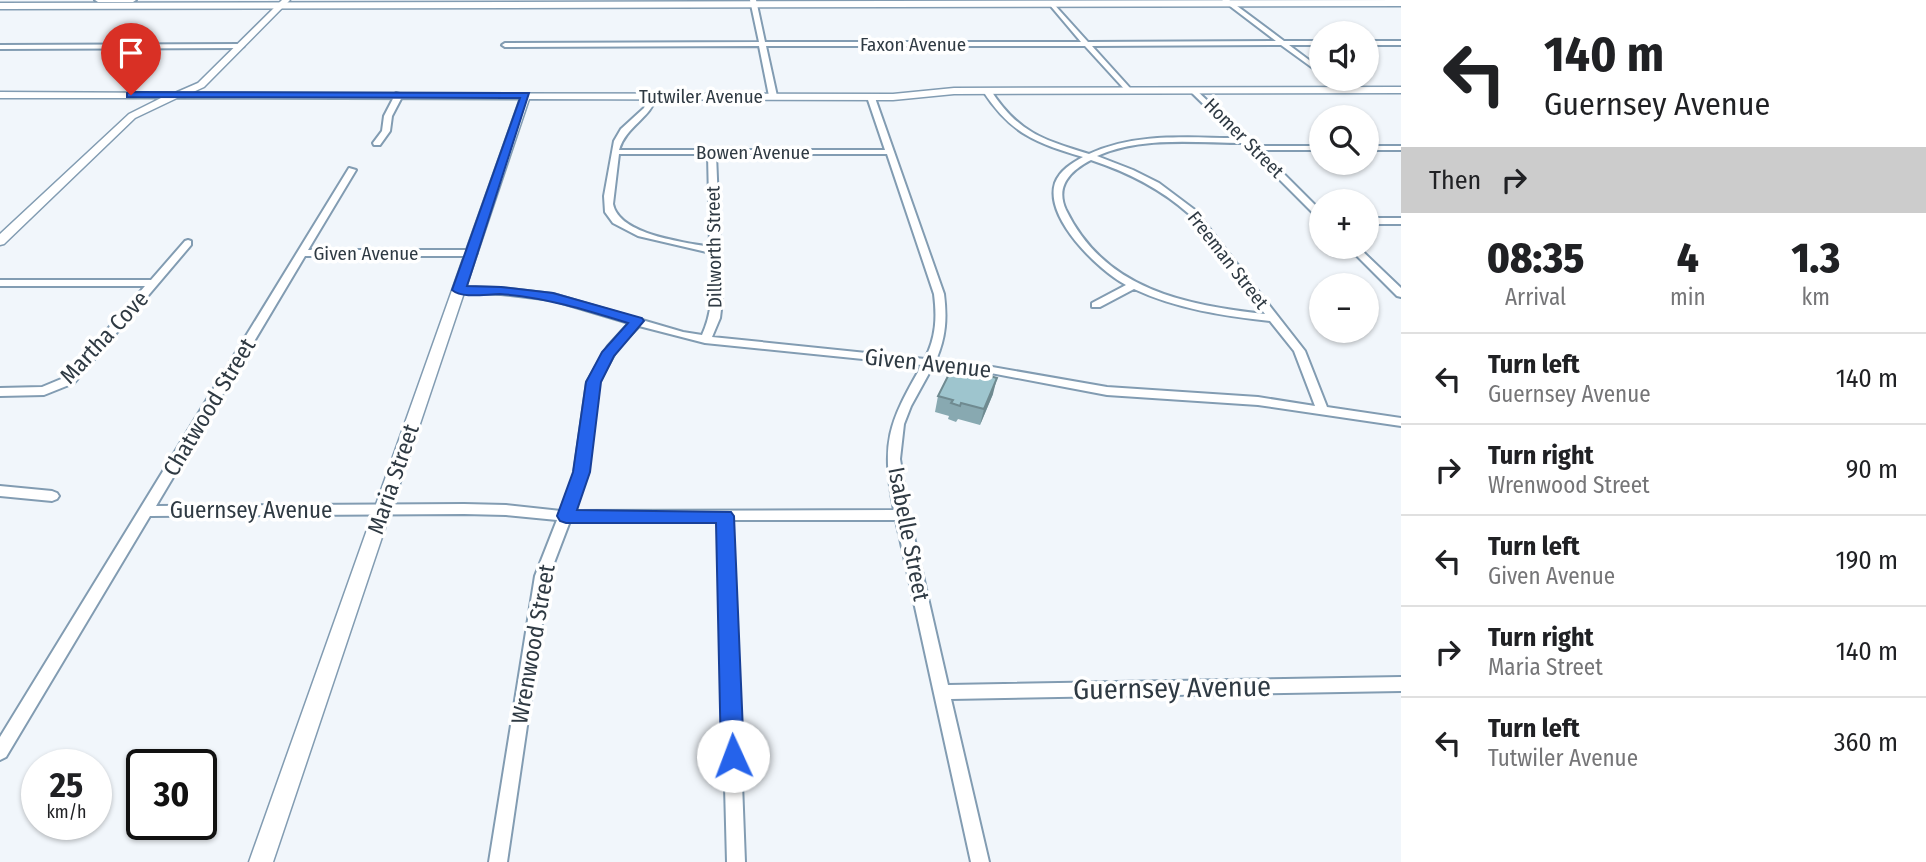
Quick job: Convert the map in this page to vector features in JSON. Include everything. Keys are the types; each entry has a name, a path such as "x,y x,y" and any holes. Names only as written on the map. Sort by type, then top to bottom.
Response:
{"main road":[{"path":"0,6 96,2 1401,3"}],"street":[{"path":"1227,1 1309,63"},
{"path":"753,2 773,96"},
{"path":"0,241 132,116 201,85 284,3"},
{"path":"1051,3 1127,90"},
{"name":"Faxon Avenue","path":"505,45 1309,43"},
{"path":"1379,43 1401,43"},
{"path":"0,47 241,46"},
{"name":"Homer Street","path":"1195,90 1309,203"},
{"name":"Tutwiler Avenue","path":"0,95 871,97 987,91 1309,90"},
{"name":"Tutwiler Avenue","path":"1379,90 1401,90"},
{"name":"Freeman Street","path":"987,91 999,110 1012,123 1056,146 1153,181 1192,212 1299,351 1322,409"},
{"path":"377,143 386,131 388,116 399,95"},
{"name":"Maria Street","path":"261,862 526,95"},
{"path":"653,96 647,113 620,137 608,202 610,212 617,221 635,232 715,251"},
{"name":"Isabelle Street","path":"871,97 944,315 940,339 931,362 911,392 898,427 894,463 902,516 981,862"},
{"path":"1247,141 1128,144 1107,149 1069,170 1061,180 1058,200 1086,250 1104,267 1133,285 1162,297 1197,306 1272,318"},
{"path":"1255,148 1309,148"},
{"path":"1379,148 1401,148"},
{"name":"Bowen Avenue","path":"616,152 890,152"},
{"name":"Dillworth Street","path":"705,340 717,310 712,152"},
{"name":"Chatwood Street","path":"0,752 352,170"},
{"path":"1379,221 1401,221"},
{"name":"Martha Cove","path":"0,392 44,391 66,383 188,243"},
{"name":"Given Avenue","path":"302,253 472,253"},
{"path":"1365,259 1401,294"},
{"path":"0,283 154,283"},
{"path":"1097,305 1133,285"},
{"name":"Given Avenue","path":"459,290 501,290 553,297 705,340 975,367 1107,391 1258,401 1401,422"},
{"name":"Wrenwood Street","path":"498,862 542,576 581,472 593,382 607,355 637,321"},
{"path":"0,491 52,496"},
{"name":"Guernsey Avenue","path":"146,511 491,509 566,516 902,516"},
{"path":"725,516 736,862"},
{"name":"Guernsey Avenue","path":"942,692 1400,685"}],"building":[{"path":"958,365 974,368 972,371 997,378 984,409 961,403 960,406 951,403 953,400 938,396 949,374"}],"route":[{"path":"131,95 526,95 459,290 501,290 537,294 569,300 637,321 607,355 593,382 581,472 566,516 725,516 733,756"}]}
